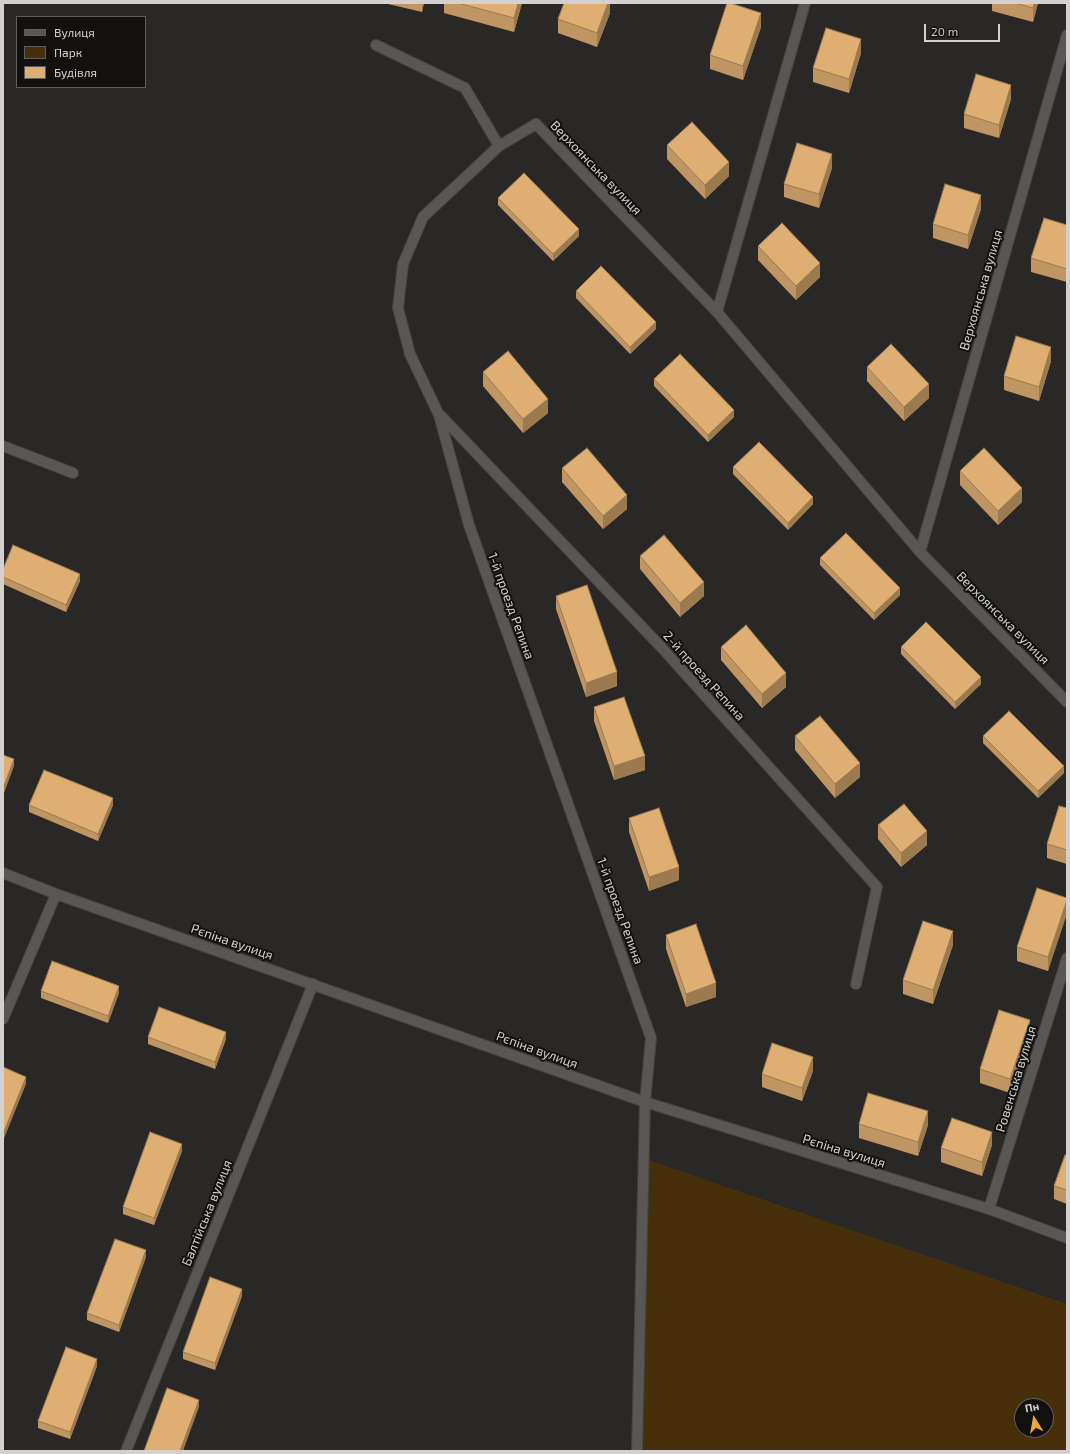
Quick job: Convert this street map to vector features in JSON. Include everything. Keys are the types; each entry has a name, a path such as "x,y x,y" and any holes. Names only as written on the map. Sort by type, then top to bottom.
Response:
{"street":[{"path":"716,312 805,3"},
{"name":"Верхоянська вулиця","path":"920,552 1067,35"},
{"path":"376,45 465,88 500,146"},
{"name":"Верхоянська вулиця","path":"500,146 536,124 716,312 920,552 1067,702"},
{"name":"1-й проезд Репина","path":"500,146 423,217 403,264 398,308 410,354 439,415 469,525 651,1038 645,1102 637,1451"},
{"name":"2-й проезд Репина","path":"439,415 662,648 876,887 856,984"},
{"path":"3,446 73,473"},
{"name":"Рєпіна вулиця","path":"3,873 56,894 645,1102 989,1209 1067,1238"},
{"path":"3,1019 56,894"},
{"name":"Ровенська вулиця","path":"989,1209 1067,958"},
{"name":"Балтійська вулиця","path":"126,1451 313,984"}],"green space":[{"path":"648,1160 1067,1304 1067,1451 643,1451"}],"building":[{"path":"458,3 518,3 514,18"},
{"path":"564,3 608,3 597,33 558,19"},
{"path":"727,3 761,13 743,66 710,55"},
{"path":"1015,3 1034,3 1033,8"},
{"path":"826,28 861,39 849,79 813,68"},
{"path":"976,74 1011,85 999,125 964,114"},
{"path":"692,122 729,162 705,185 667,145"},
{"path":"797,143 832,154 819,194 784,184"},
{"path":"524,173 579,229 553,254 498,198"},
{"path":"945,184 981,195 968,235 933,224"},
{"path":"1044,218 1067,225 1067,269 1031,258"},
{"path":"782,223 820,263 796,286 758,246"},
{"path":"601,266 656,322 630,347 576,291"},
{"path":"1016,336 1051,347 1039,387 1004,376"},
{"path":"891,344 929,384 904,407 867,367"},
{"path":"508,351 548,399 523,419 483,372"},
{"path":"680,354 734,410 708,435 654,379"},
{"path":"759,442 813,497 788,523 733,467"},
{"path":"587,448 627,495 603,516 562,468"},
{"path":"984,448 1022,488 998,511 960,471"},
{"path":"846,533 900,588 874,613 820,558"},
{"path":"664,535 704,582 680,603 640,556"},
{"path":"13,545 80,574 66,605 3,577 3,569"},
{"path":"587,585 617,672 586,683 556,596"},
{"path":"926,622 981,677 955,702 901,647"},
{"path":"746,625 786,673 762,694 721,647"},
{"path":"624,697 645,756 614,766 594,707"},
{"path":"1009,711 1064,766 1038,791 983,736"},
{"path":"820,716 860,763 835,784 795,736"},
{"path":"3,755 14,759 3,789"},
{"path":"44,770 113,798 98,834 29,805"},
{"path":"904,804 927,831 901,853 878,825"},
{"path":"1059,806 1067,808 1067,850 1047,844"},
{"path":"659,808 679,867 649,877 629,818"},
{"path":"1037,888 1067,898 1048,957 1017,947"},
{"path":"923,921 953,931 933,990 903,980"},
{"path":"696,924 716,983 686,994 666,935"},
{"path":"52,961 119,986 108,1016 41,991"},
{"path":"159,1007 226,1032 215,1062 148,1037"},
{"path":"999,1010 1030,1020 1010,1079 980,1069"},
{"path":"772,1043 813,1057 802,1088 762,1074"},
{"path":"3,1067 26,1077 3,1134"},
{"path":"868,1093 928,1111 918,1142 859,1124"},
{"path":"952,1118 992,1132 982,1162 941,1148"},
{"path":"150,1132 182,1144 154,1218 123,1207"},
{"path":"1065,1155 1067,1156 1067,1190 1054,1186"},
{"path":"115,1239 146,1250 119,1325 87,1313"},
{"path":"210,1277 242,1289 215,1363 183,1352"},
{"path":"66,1347 97,1359 70,1432 38,1421"},
{"path":"167,1388 199,1400 180,1451 144,1451"}]}
